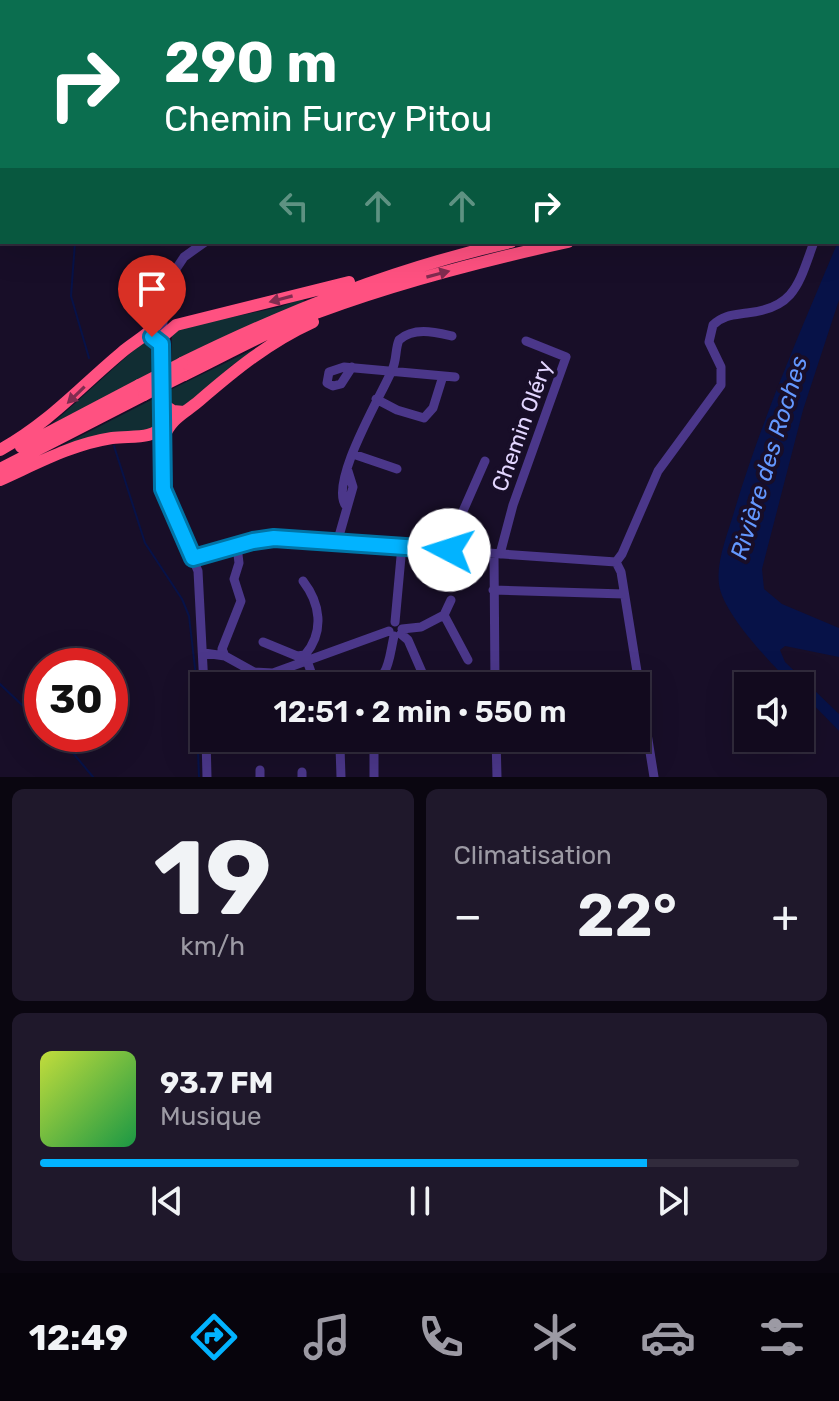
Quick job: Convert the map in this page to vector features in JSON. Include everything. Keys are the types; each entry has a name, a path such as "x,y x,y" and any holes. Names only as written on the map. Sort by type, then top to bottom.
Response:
{"highway":[{"path":"133,342 149,336 162,340 169,328 183,323 502,244"},
{"path":"183,369 294,322 408,282 560,244"},
{"path":"0,457 142,390 292,310 437,259"},
{"path":"0,480 91,442 155,434 164,436 174,420 236,368 282,337 408,282"},
{"path":"0,450 66,406 133,342 153,330 164,310 171,320 183,323"},
{"path":"0,469 142,390"},
{"path":"164,405 173,411 184,412"}],"street":[{"path":"202,244 175,269 167,290 162,340 165,496 199,578 204,672"},
{"path":"616,562 658,471 721,385 721,367 709,342 713,325 731,315 762,312 781,305 800,279 813,244"},
{"path":"337,543 353,487 348,471 353,454 376,399 392,371 402,336 425,331 452,336"},
{"name":"Chemin Oléry","path":"495,672 493,590 497,554 566,357 526,341"},
{"path":"352,367 455,377"},
{"path":"376,399 397,410 424,418 433,408 443,376"},
{"path":"353,454 397,469"},
{"path":"449,550 485,461"},
{"path":"193,558 274,538 616,562"},
{"path":"223,652 241,601 234,579 239,563 237,546"},
{"path":"384,672 396,630 402,546"},
{"path":"616,562 654,777"},
{"path":"303,581 313,594 319,610 316,633 306,658 311,672"},
{"path":"493,590 624,594"},
{"path":"203,648 223,652 246,669 281,672 306,658 396,630 421,627 444,615 451,600"},
{"path":"444,615 468,660"},
{"path":"396,630 408,640 422,672"},
{"path":"263,642 306,658"},
{"path":"206,752 207,777"},
{"path":"340,752 341,777"},
{"path":"374,752 374,777"},
{"path":"496,752 497,777"}],"green space":[{"path":"303,298 304,302 171,364 172,333 176,329 280,307"},
{"path":"145,340 151,340 157,349 159,370 52,424"},
{"path":"266,343 231,366 193,402 178,408 170,401 168,391"},
{"path":"159,396 157,427 14,470"}],"water":[{"name":"Rivière des Roches","path":"839,244 839,300 803,410 762,569 764,589 782,604 839,628 839,657 785,646 780,650 785,662 795,672 780,672 774,666 739,624 722,596 719,584 723,547 757,442"},
{"path":"814,690 839,714 839,731 814,705"}],"waterway":[{"path":"75,244 71,296 89,358"},
{"path":"114,446 145,543 182,599 189,616 195,668 199,777"},
{"path":"0,684 24,707"},
{"path":"72,752 93,777"}],"route":[{"path":"152,337 161,344 163,489 193,558 274,538 449,550"}]}
